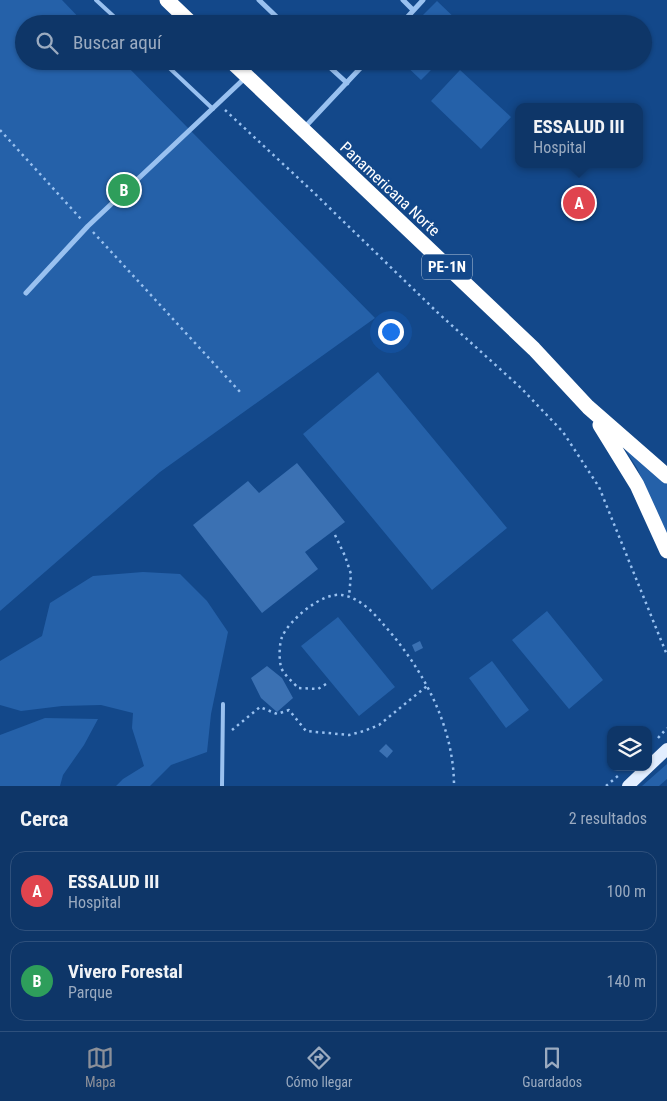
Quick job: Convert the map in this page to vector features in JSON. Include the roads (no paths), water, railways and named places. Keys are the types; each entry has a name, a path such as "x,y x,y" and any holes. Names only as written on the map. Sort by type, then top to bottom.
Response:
{"highway":[{"path":"167,0 183,15"},
{"name":"Panamericana Norte","path":"241,70 534,349 588,407 667,476"},
{"name":"Panamericana Norte","path":"588,407 637,484 667,551"}],"main road":[{"path":"628,786 667,749"}],"street":[{"path":"260,0 275,15"},
{"path":"403,0 414,10"},
{"path":"409,15 423,0"},
{"path":"333,70 347,84"},
{"path":"302,130 359,70"},
{"path":"26,293 88,226 247,76"}],"lane":[{"path":"96,0 112,15"},
{"path":"171,70 212,109"},
{"path":"222,704 222,786"}],"place":[{"name":"Vivero Forestal","path":"124,190"},
{"name":"ESSALUD III","path":"579,203"}]}
